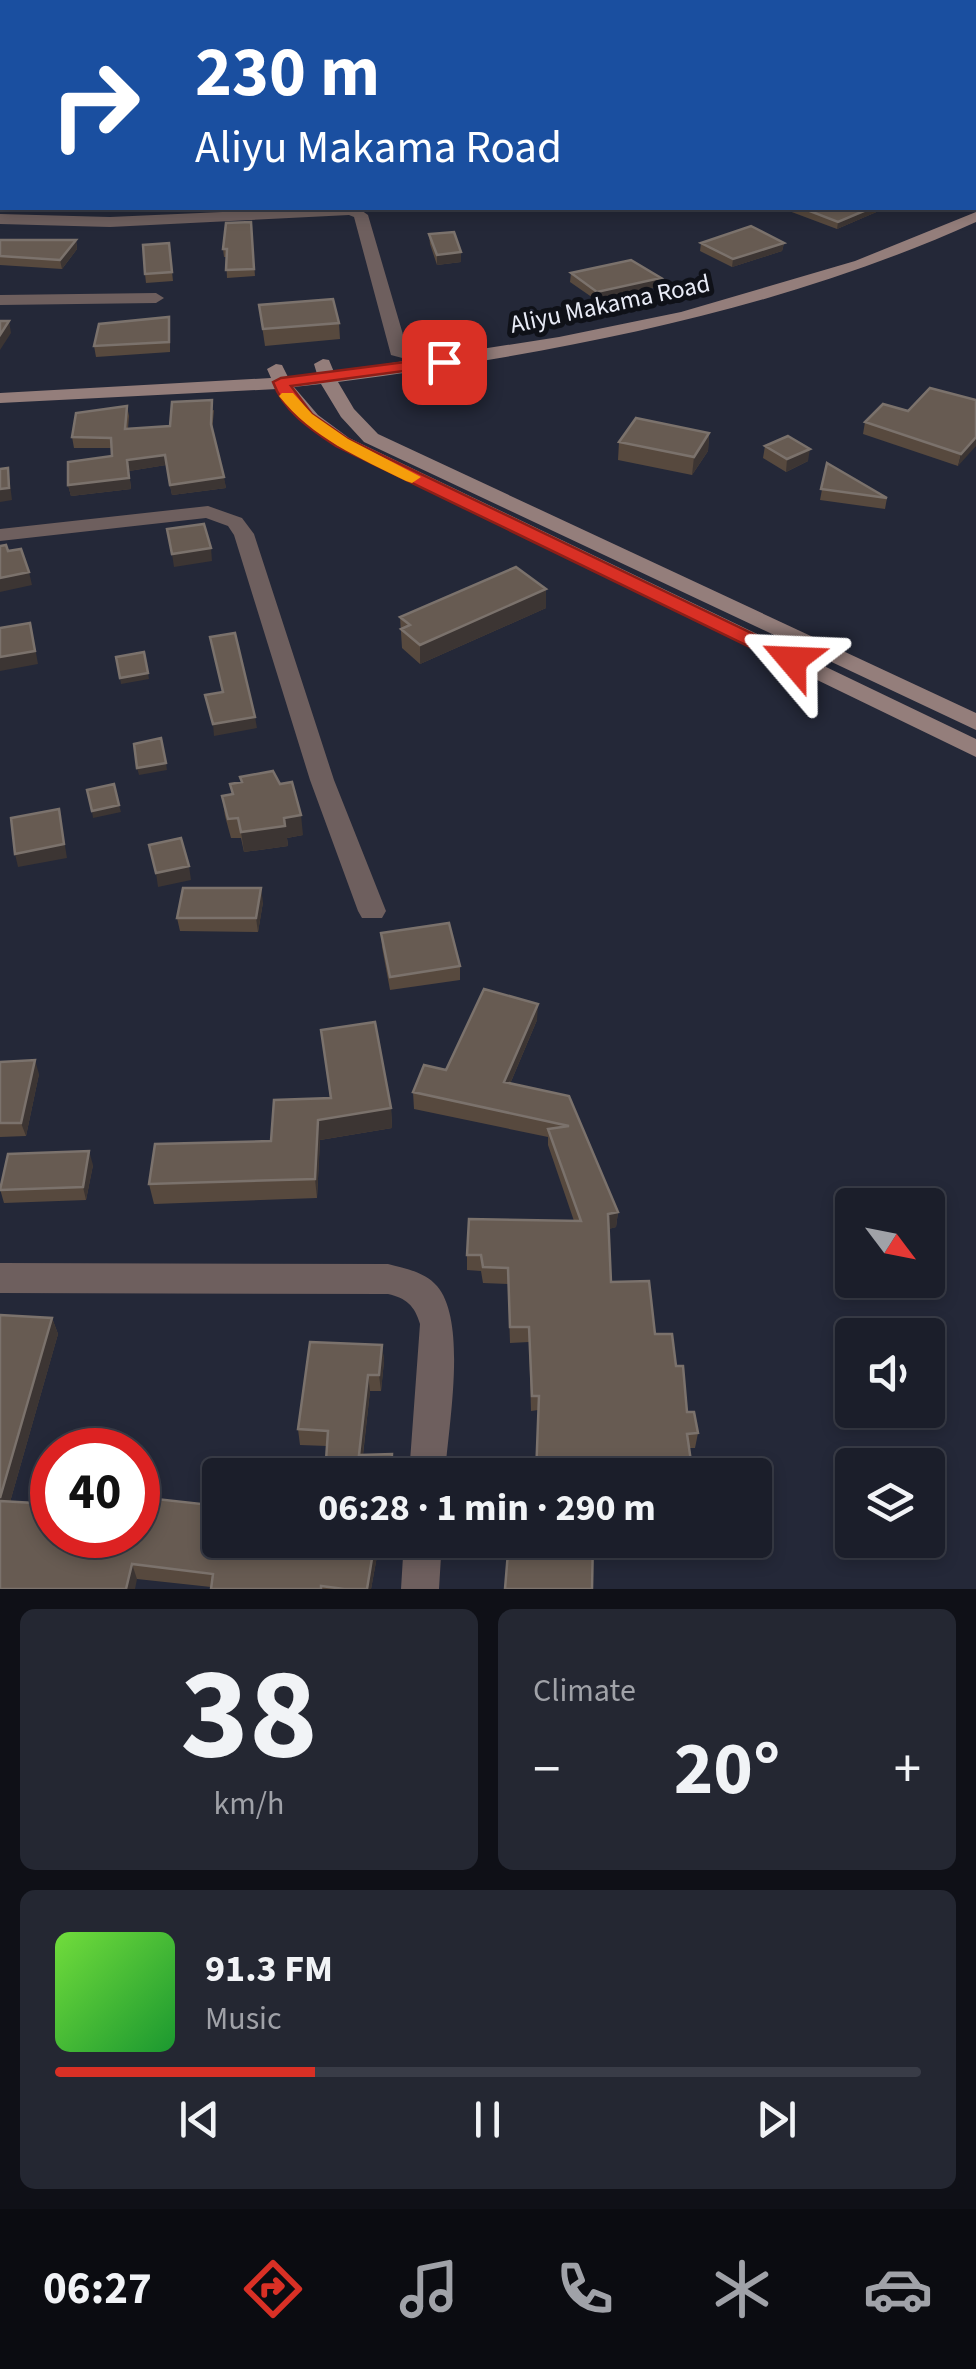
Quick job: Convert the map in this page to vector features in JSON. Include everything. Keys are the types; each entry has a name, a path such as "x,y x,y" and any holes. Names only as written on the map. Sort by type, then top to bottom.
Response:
{"street":[{"path":"0,219 110,222 351,210 361,215 400,354"},
{"name":"Aliyu Makama Road","path":"325,371 400,354 576,326 760,282 842,258 953,210"},
{"name":"Aliyu Makama Road","path":"0,398 278,376 587,338 860,267 976,216"},
{"path":"0,300 156,298"},
{"path":"325,371 343,412 371,438 976,722"},
{"name":"Aliyu Makama Road","path":"0,386 278,376"},
{"path":"278,376 285,394 306,417 342,442 976,750"},
{"path":"0,536 208,512 235,522 244,534 322,780 372,911"},
{"path":"0,1278 388,1278 415,1285 432,1300 436,1324 428,1458"},
{"path":"420,1589 422,1558"}],"building":[{"path":"807,210 866,210 838,222"},
{"path":"251,222 254,269 226,270 226,223"},
{"path":"751,226 784,243 733,259 701,243"},
{"path":"454,232 461,252 437,255 429,234"},
{"path":"0,240 76,240 60,260 0,256"},
{"path":"169,243 172,272 145,274 143,245"},
{"path":"631,260 661,278 597,292 571,273"},
{"path":"333,299 339,323 263,329 259,305"},
{"path":"169,317 169,342 94,346 99,324"},
{"path":"0,321 9,321 0,335"},
{"path":"930,388 976,400 976,437 961,454 865,422 883,404 908,411"},
{"path":"212,400 211,424 224,477 170,485 165,455 127,460 129,478 68,485 68,462 112,456 111,438 72,437 76,413 127,406 125,429 170,426 172,402"},
{"path":"636,418 709,433 694,457 619,442"},
{"path":"788,436 810,449 787,459 765,446"},
{"path":"827,463 887,498 821,489"},
{"path":"8,468 9,488 0,489 0,469"},
{"path":"204,524 211,548 172,554 167,529"},
{"path":"6,545 8,551 21,549 29,572 0,578 0,546"},
{"path":"516,567 546,589 420,645 401,629 410,625 400,617"},
{"path":"30,623 35,651 0,657 0,628"},
{"path":"235,633 255,717 213,724 205,695 223,692 210,637"},
{"path":"144,652 148,673 120,678 116,657"},
{"path":"161,738 166,763 137,768 134,744"},
{"path":"273,771 280,784 292,782 301,815 284,818 285,826 241,832 238,818 228,819 222,796 233,794 230,784 242,782 240,777"},
{"path":"114,784 119,805 92,811 87,790"},
{"path":"59,809 64,844 15,854 11,818"},
{"path":"181,838 189,866 156,873 149,845"},
{"path":"183,888 261,888 256,918 177,918"},
{"path":"449,923 460,966 390,977 381,933"},
{"path":"484,989 538,1004 504,1082 569,1096 618,1212 608,1214 611,1282 649,1281 655,1334 672,1334 676,1366 683,1366 687,1412 694,1412 698,1433 687,1434 691,1458 537,1458 539,1396 532,1396 529,1327 510,1327 508,1268 483,1267 481,1255 467,1255 469,1219 581,1221 548,1129 569,1126 413,1092 424,1065 446,1070"},
{"path":"375,1022 391,1108 318,1120 315,1179 149,1184 155,1144 271,1141 274,1100 331,1098 321,1030"},
{"path":"35,1060 21,1123 0,1123 0,1062"},
{"path":"89,1151 83,1187 0,1190 8,1154"},
{"path":"0,1315 52,1318 0,1498"},
{"path":"310,1342 382,1345 379,1375 368,1375 359,1455 392,1454 392,1458 326,1458 328,1431 298,1429"},
{"path":"160,1499 202,1504 202,1558 372,1558 367,1589 211,1589 213,1574 132,1564 126,1589 0,1589 0,1501 30,1503 30,1558 160,1558"},
{"path":"508,1558 593,1558 592,1589 505,1589"}],"slow traffic":[{"path":"288,396 306,417 342,442 412,477"}],"route":[{"path":"444,362 281,382 285,394 306,417 342,442 792,660"}]}
